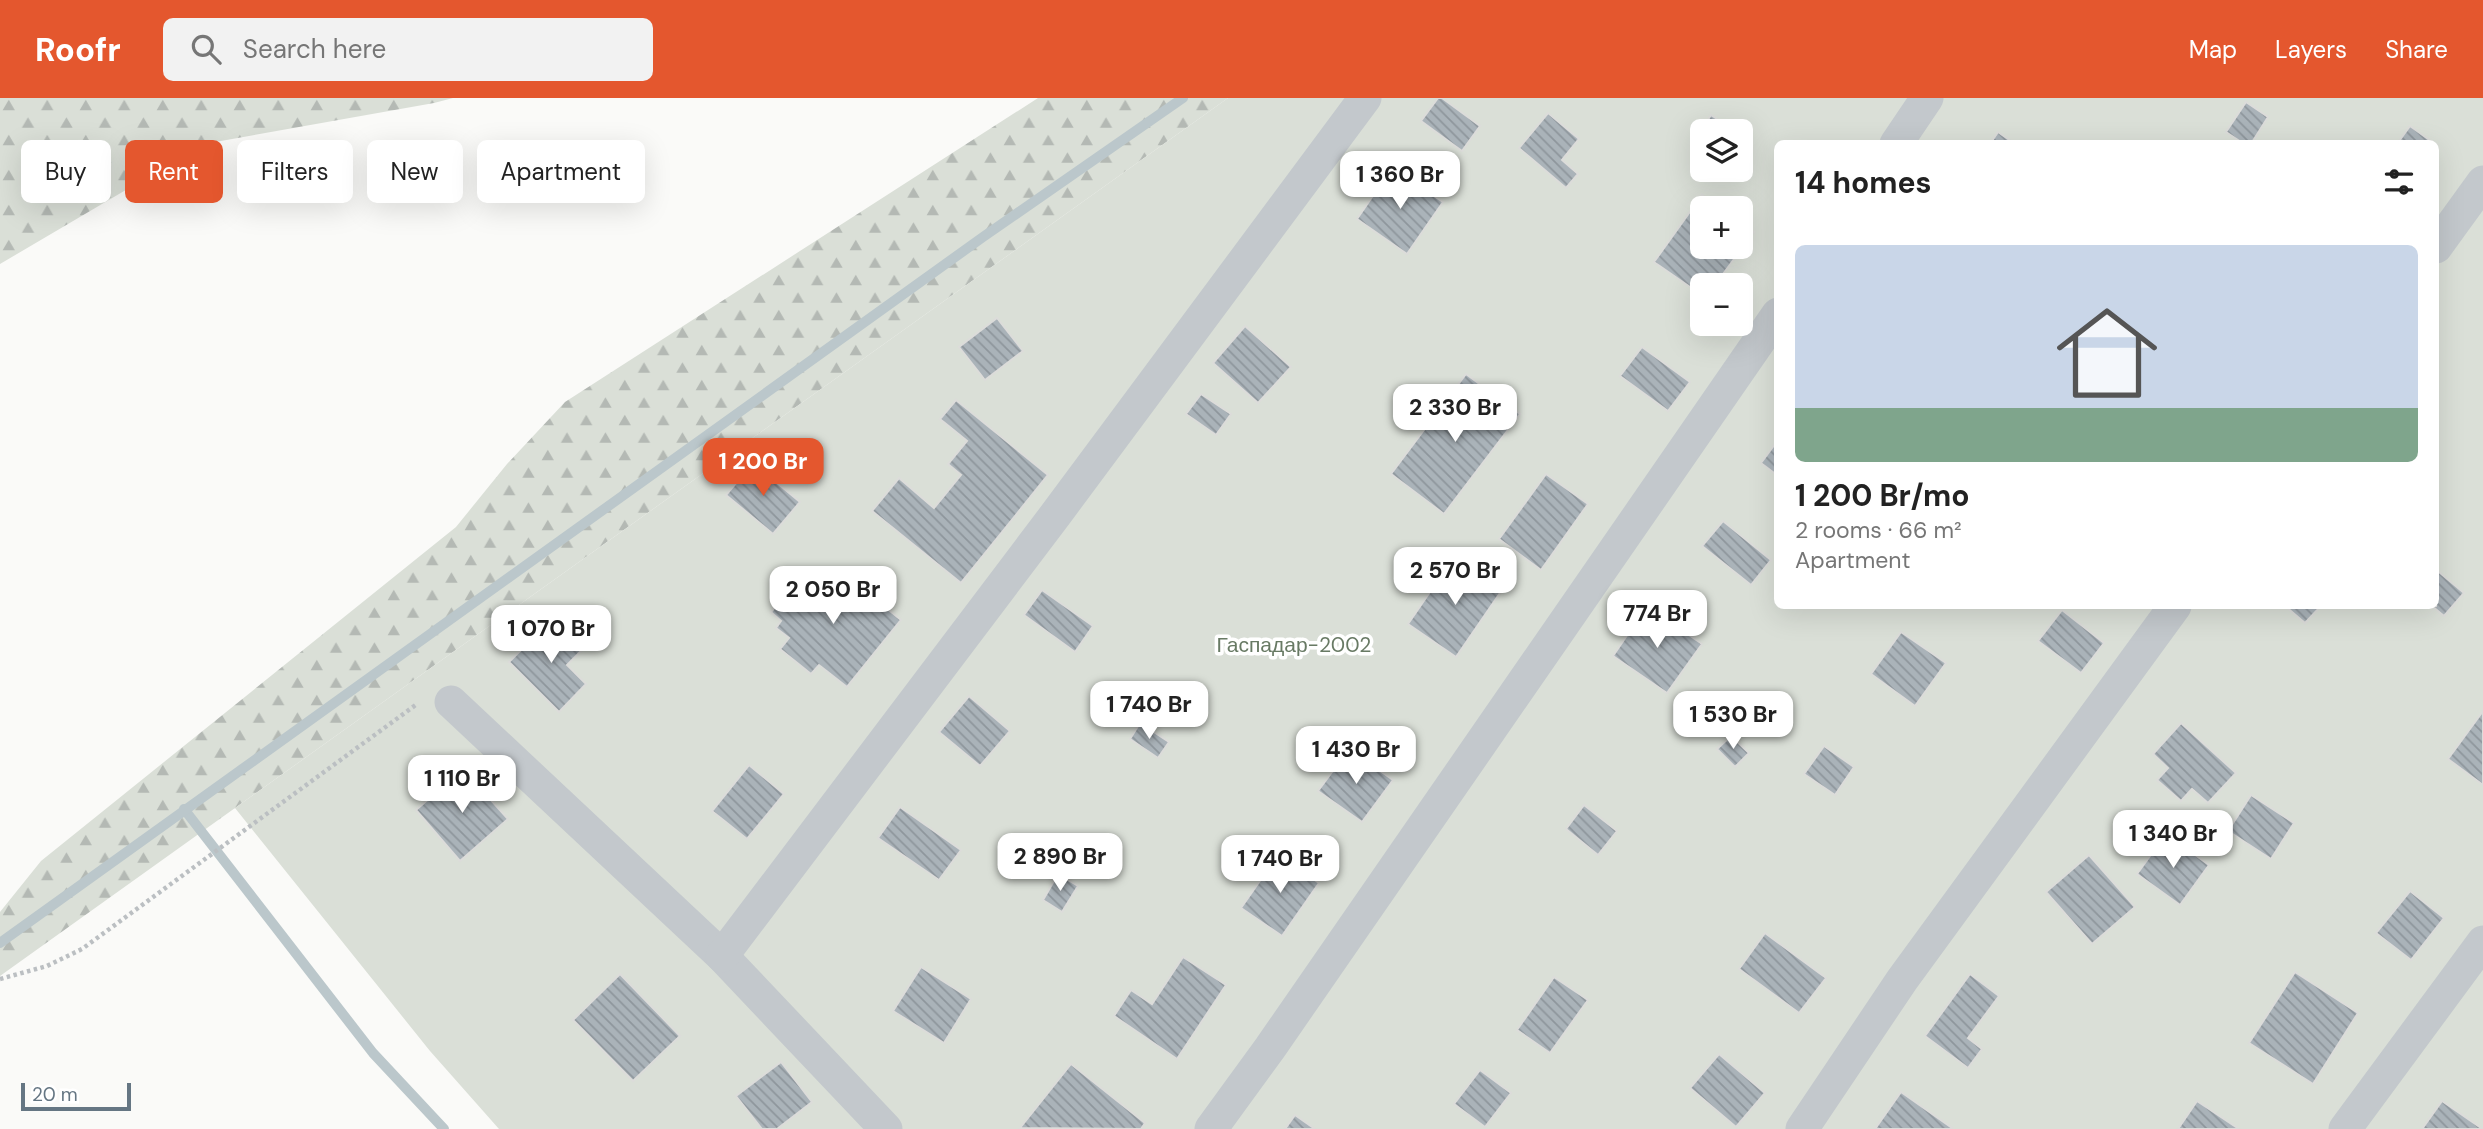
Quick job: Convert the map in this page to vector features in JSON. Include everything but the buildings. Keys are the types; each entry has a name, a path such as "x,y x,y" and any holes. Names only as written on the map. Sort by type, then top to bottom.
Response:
{"street":[{"path":"722,956 1048,526 1365,98"},
{"path":"1899,140 1927,98"},
{"path":"2439,243 2483,182"},
{"path":"1211,1129 1774,320"},
{"path":"1801,1129 1902,980 2173,609"},
{"path":"452,702 722,956 886,1129"},
{"path":"2346,1129 2483,942"}],"path":[{"path":"0,979 47,966 82,949 431,695 438,693 452,702"}],"green space":[{"path":"0,98 453,98 223,141 125,140 125,190 111,199 111,140 21,140 21,203 104,203 0,264"},
{"path":"1038,98 1228,98 0,976 0,912 41,861 456,527 507,464 565,402"},
{"name":"Гаспадар-2002","path":"1228,98 2483,98 2483,1129 499,1129 430,1051 235,808"}],"waterway":[{"path":"0,943 983,237 1183,98"},
{"path":"184,809 373,1053 444,1129"}]}
